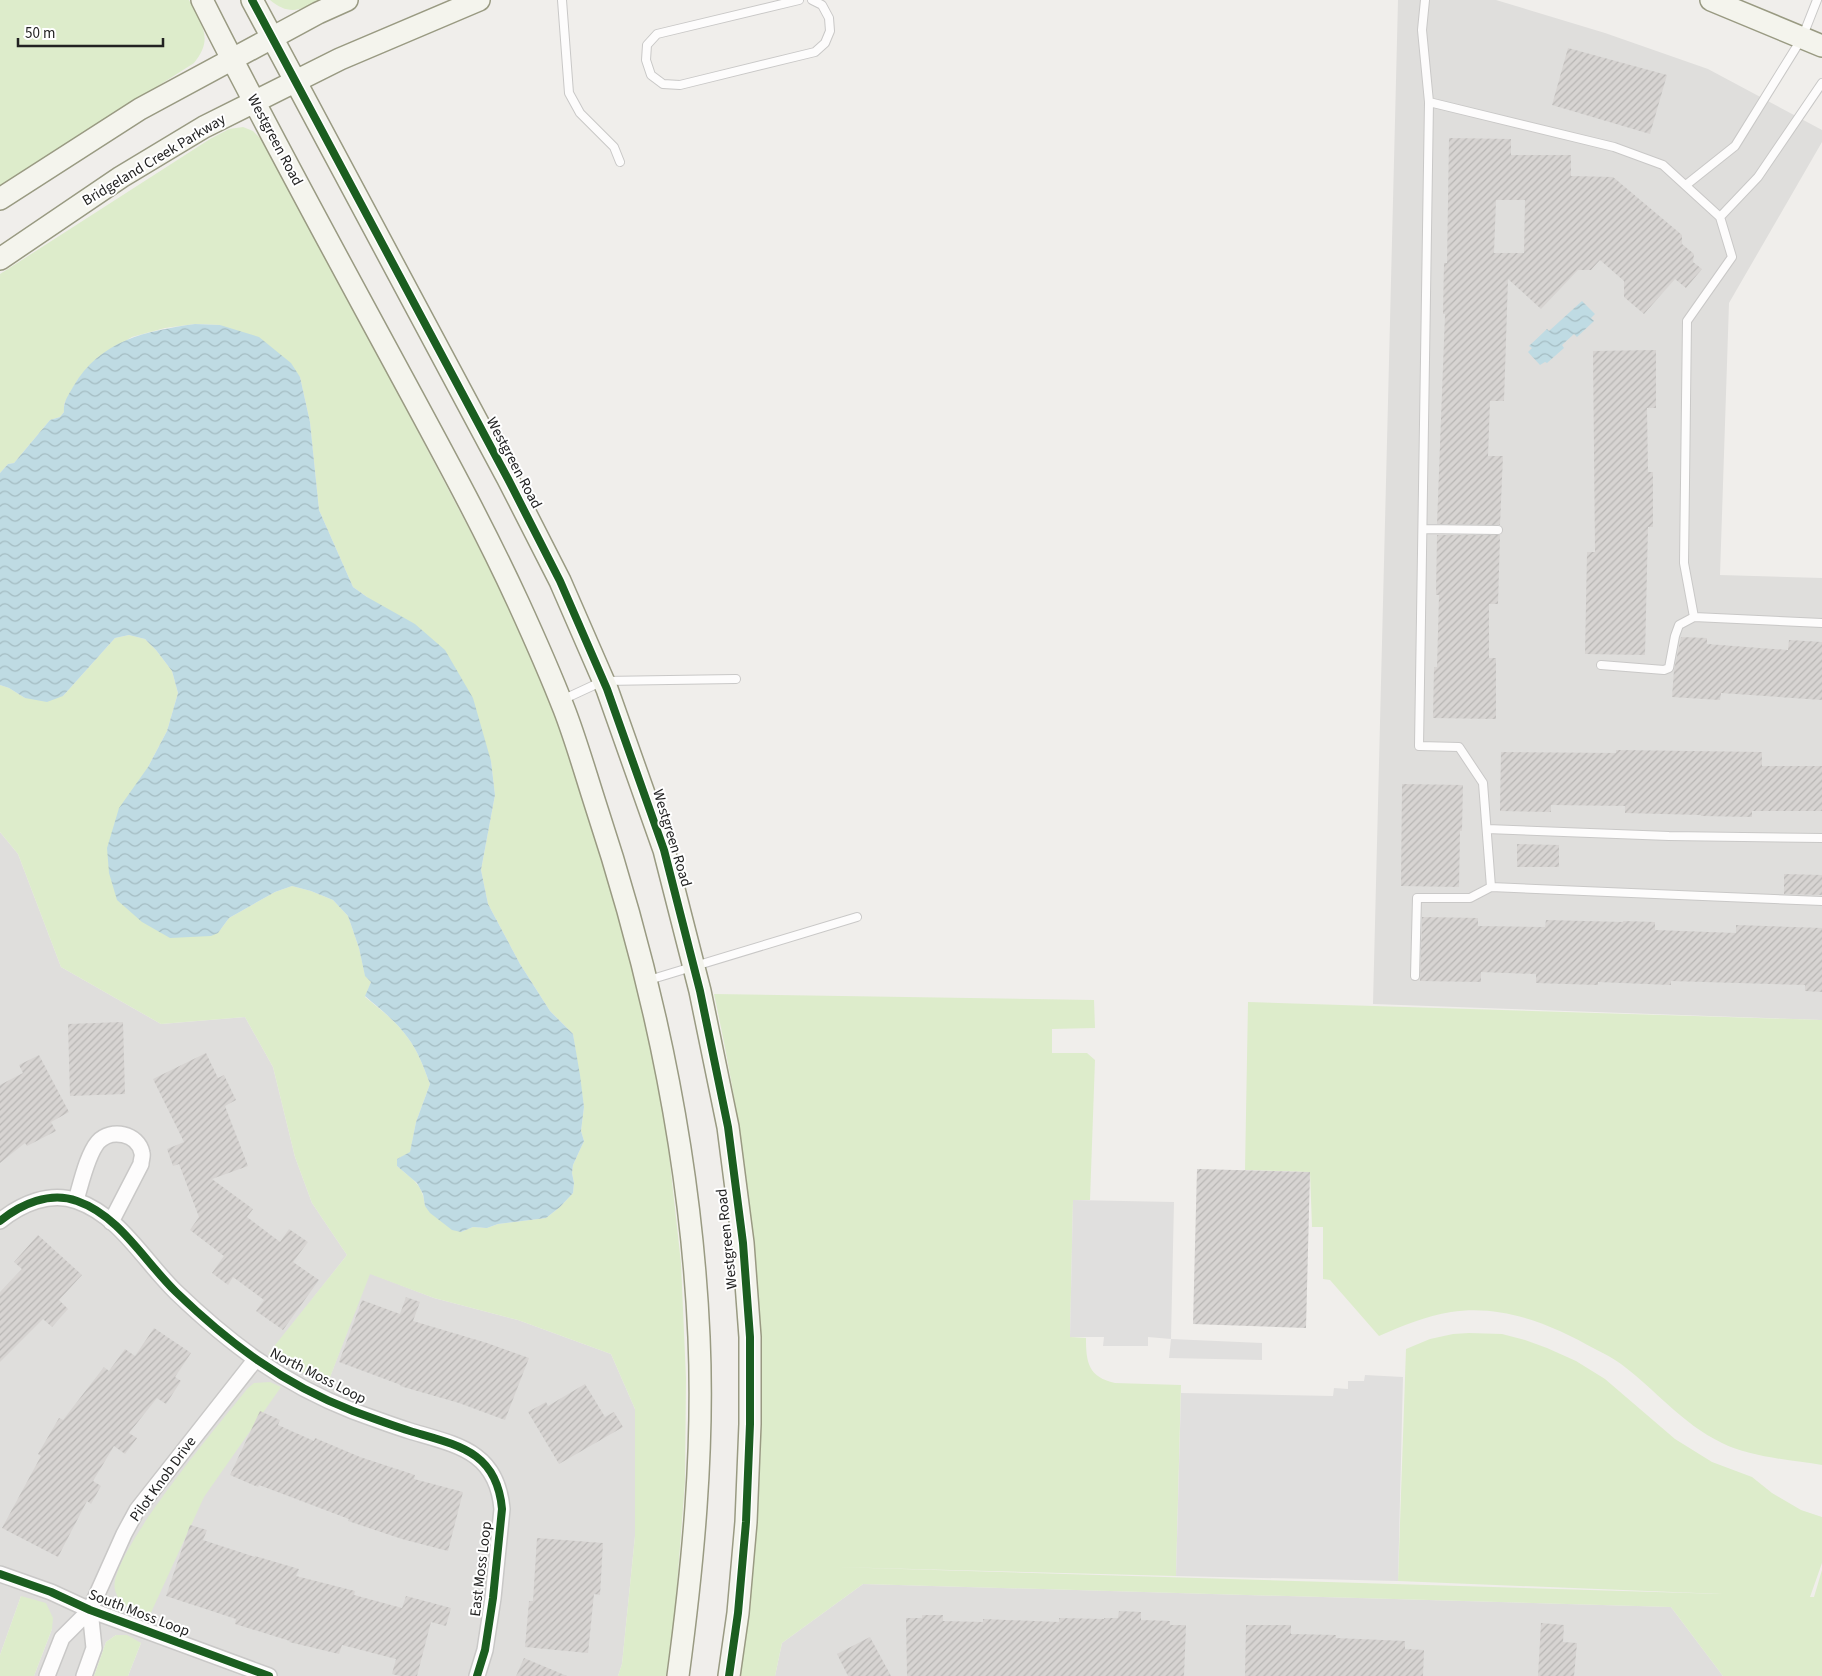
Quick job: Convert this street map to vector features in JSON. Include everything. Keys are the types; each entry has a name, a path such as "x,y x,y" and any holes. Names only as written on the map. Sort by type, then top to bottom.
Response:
{"street":[{"name":"Westgreen Road","path":"202,0 231,58 468,500 518,602 560,701 616,865 654,1006 678,1136 692,1248 699,1339 699,1423 695,1519 687,1607 678,1676"},
{"name":"Westgreen Road","path":"252,0 508,479 560,581 603,680 664,850 694,967 728,1127 743,1243 750,1337 750,1424 746,1522 738,1613 729,1676"},
{"path":"0,199 140,109 231,58 347,0"},
{"name":"Bridgeland Creek Parkway","path":"0,258 121,177 204,127 340,59 479,0"},
{"path":"1711,0 1822,46"},
{"path":"76,1200 94,1149 100,1141 109,1135 120,1134 128,1136 140,1146 142,1154 141,1164 111,1222"},
{"name":"North Moss Loop","path":"0,1221 27,1204 42,1199 60,1197 76,1200 96,1209 133,1243 174,1290 214,1327 255,1360 292,1382 340,1406 393,1426 464,1449 476,1456 487,1467"},
{"name":"Pilot Knob Drive","path":"47,1676 62,1638 90,1610 124,1534 137,1510 255,1360"},
{"name":"East Moss Loop","path":"477,1676 485,1650 493,1598 502,1509 501,1495 487,1467"},
{"name":"South Moss Loop","path":"0,1574 51,1592 90,1610 269,1676"},
{"path":"84,1676 94,1648 90,1610"}],"lane":[{"path":"562,0 569,93 580,113 614,147 620,162"},
{"path":"799,0 656,34 647,45 646,60 652,75 663,84 680,85 815,52 825,43 830,31 829,18 822,5 812,0"},
{"path":"1425,0 1422,30 1429,102 1419,746 1459,747 1484,783 1491,887"},
{"path":"1686,185 1735,146 1802,38 1817,0"},
{"path":"1720,217 1758,177 1822,83"},
{"path":"1429,102 1614,147 1663,165 1720,217 1732,257 1687,321 1684,563 1694,617"},
{"path":"1423,529 1498,530"},
{"path":"1601,665 1664,670 1669,668 1679,625 1694,617 1822,623"},
{"path":"560,701 603,680 736,679"},
{"path":"1487,830 1669,836 1822,838"},
{"path":"1415,976 1417,898 1470,898 1491,887 1822,901"},
{"path":"647,981 857,916"}],"shaded area":[{"path":"1398,0 1496,0 1605,33 1708,69 1822,130 1822,142 1729,303 1720,575 1822,578 1822,1020 1373,1004"},
{"path":"0,832 18,854 61,967 161,1024 245,1017 273,1067 295,1157 312,1203 347,1255 269,1354 327,1385 369,1273 434,1298 518,1320 611,1354 635,1409 635,1536 622,1664 618,1676 128,1676 141,1643 116,1635 106,1642 94,1676 34,1676 52,1629 21,1596 0,1655"},
{"path":"1073,1200 1174,1202 1171,1339 1148,1337 1148,1346 1103,1346 1104,1337 1070,1337"},
{"path":"1171,1339 1262,1343 1262,1360 1169,1358"},
{"path":"1365,1375 1403,1377 1398,1581 1176,1576 1181,1393 1333,1396 1334,1388 1348,1389 1348,1381 1364,1381"},
{"path":"863,1584 1671,1607 1723,1676 775,1676 782,1643"}],"green space":[{"path":"0,0 189,0 202,25 205,39 200,54 194,63 0,187"},
{"path":"270,0 321,0 301,9 289,10"},
{"path":"243,127 253,131 268,146 487,563 526,643 586,796 645,1010 668,1145 681,1263 686,1378 685,1482 675,1612 666,1676 618,1676 622,1664 635,1536 635,1409 611,1354 518,1320 434,1298 370,1274 327,1385 268,1354 347,1255 312,1203 295,1157 273,1067 245,1017 161,1024 61,967 18,854 0,832 0,685 25,698 63,696 115,638 129,635 145,639 172,671 178,693 167,731 148,767 218,933 229,918 275,892 292,886 333,900 348,916 359,948 365,975 371,982 365,997 394,1021 404,1032 418,1054 430,1084 416,1122 410,1153 397,1159 397,1166 412,1179 422,1192 425,1206 461,1232 473,1227 487,1228 498,1224 546,1218 573,1193 573,1165 584,1141 581,1131 584,1107 573,1034 550,1011 520,964 488,904 481,870 495,795 491,761 367,597 353,587 319,510 310,422 300,377 220,325 195,324 165,328 132,337 97,358 78,379 64,404 64,412 60,417 50,420 14,463 8,464 0,473 0,274 210,139 229,129"},
{"path":"714,994 1094,1000 1095,1028 1052,1029 1052,1053 1087,1053 1095,1060 1090,1200 1073,1200 1070,1337 1086,1338 1090,1367 1099,1377 1115,1383 1181,1385 1176,1576 835,1567 1722,1594 1398,1581 1406,1349 1430,1339 1453,1334 1502,1334 1547,1348 1576,1361 1605,1379 1675,1439 1712,1462 1752,1477 1772,1493 1801,1510 1822,1517 1822,1563 1810,1597 1814,1597 1822,1570 1822,1676 1723,1676 1671,1607 863,1584 782,1643 775,1676 735,1676 755,1548 761,1436 761,1373 759,1309 747,1183 727,1057"},
{"path":"1248,1002 1822,1020 1822,1465 1758,1455 1722,1443 1707,1435 1681,1416 1634,1374 1615,1360 1578,1340 1526,1318 1489,1311 1451,1312 1405,1325 1379,1336 1330,1280 1323,1279 1323,1227 1312,1227 1310,1172 1245,1170"},
{"path":"270,1382 281,1387 204,1497 149,1617 124,1604 117,1596 115,1590 117,1573 128,1549 146,1520 247,1389 254,1383"},
{"path":"21,1596 46,1603 53,1618 52,1629 34,1676 0,1676 0,1655"},
{"path":"116,1635 127,1635 141,1643 128,1676 94,1676 106,1642"}],"water":[{"path":"1582,301 1595,314 1591,318 1594,321 1577,337 1574,334 1562,345 1564,348 1547,363 1545,362 1540,365 1528,352 1532,348 1529,346 1547,329 1549,331"},
{"path":"195,324 220,325 259,337 291,363 300,377 310,422 319,510 353,587 415,624 445,650 473,698 491,761 495,795 481,870 488,904 520,964 550,1011 573,1034 580,1075 584,1107 581,1131 584,1141 573,1165 573,1193 546,1218 498,1224 487,1228 473,1227 461,1232 452,1230 430,1213 425,1206 423,1194 417,1183 397,1166 397,1159 410,1152 416,1122 430,1084 418,1054 404,1032 365,996 371,982 365,976 359,948 348,916 333,900 292,886 275,892 229,918 218,933 211,936 170,938 142,922 117,900 109,873 107,848 119,808 148,767 167,731 178,693 172,671 145,639 129,635 115,638 63,696 47,702 25,698 0,685 0,473 8,464 14,463 50,420 60,417 64,412 65,402 73,387 84,371 97,358 126,340 159,330"}],"building":[{"path":"1568,48 1667,75 1650,134 1552,105"},
{"path":"1449,138 1511,139 1511,155 1571,155 1571,176 1613,177 1682,235 1682,244 1694,254 1693,262 1702,269 1686,288 1675,279 1644,314 1624,297 1624,281 1600,260 1591,270 1578,270 1541,309 1508,279 1504,401 1490,401 1488,456 1503,456 1500,525 1437,524 1445,314 1443,314 1444,263 1447,263","holes":["1496,200 1525,200 1524,253 1494,253"]},
{"path":"1656,350 1656,408 1647,408 1648,472 1653,472 1653,527 1648,527 1645,655 1585,654 1587,552 1595,552 1593,351"},
{"path":"1437,535 1500,535 1498,604 1489,604 1489,658 1496,658 1496,719 1433,718 1434,667 1437,667 1439,595 1436,595"},
{"path":"1681,637 1707,638 1707,644 1788,650 1789,640 1822,642 1822,700 1721,693 1720,700 1672,697 1674,670"},
{"path":"1616,750 1762,752 1762,766 1822,766 1822,811 1752,811 1752,817 1701,816 1625,813 1625,806 1551,805 1551,812 1500,811 1501,752 1616,753"},
{"path":"1402,784 1463,785 1459,887 1401,886"},
{"path":"1517,844 1559,845 1559,867 1517,867"},
{"path":"1784,874 1822,875 1822,895 1784,894"},
{"path":"1422,917 1478,918 1478,926 1545,927 1546,920 1655,922 1655,930 1736,933 1736,925 1822,928 1822,992 1805,991 1805,985 1671,981 1671,985 1598,982 1598,985 1536,983 1536,974 1481,972 1481,982 1420,981"},
{"path":"123,1022 125,1094 70,1096 68,1024"},
{"path":"206,1053 218,1078 224,1075 236,1100 225,1106 248,1166 212,1179 253,1209 247,1217 280,1242 289,1229 308,1242 293,1262 319,1280 283,1330 256,1311 264,1300 233,1277 228,1285 212,1273 224,1256 190,1230 199,1217 179,1164 173,1166 167,1149 184,1142 153,1079"},
{"path":"39,1055 69,1112 51,1122 56,1131 27,1146 25,1143 0,1163 0,1085 23,1073 19,1065"},
{"path":"1197,1169 1310,1172 1306,1328 1193,1324"},
{"path":"38,1235 82,1275 59,1300 68,1309 52,1327 43,1319 0,1362 0,1292 22,1269 14,1262"},
{"path":"406,1297 420,1302 413,1321 487,1343 529,1358 505,1420 459,1403 400,1386 339,1362 362,1300 400,1314"},
{"path":"154,1328 191,1353 175,1377 181,1381 166,1404 157,1398 129,1433 137,1438 125,1454 114,1446 93,1481 101,1486 91,1504 87,1501 58,1557 2,1528 41,1456 38,1454 59,1418 63,1420 104,1367 109,1371 125,1349 135,1356"},
{"path":"585,1384 605,1417 614,1412 623,1427 559,1464 528,1412 546,1402 548,1406"},
{"path":"260,1411 280,1420 278,1425 314,1441 315,1438 360,1457 415,1475 414,1479 463,1492 448,1551 402,1539 348,1521 349,1519 259,1485 258,1487 230,1475"},
{"path":"190,1525 207,1530 203,1540 299,1569 296,1576 355,1591 354,1595 402,1608 406,1596 451,1608 446,1626 431,1622 417,1676 400,1676 392,1674 396,1659 342,1645 339,1654 289,1642 235,1624 236,1619 166,1596"},
{"path":"537,1538 603,1543 600,1595 594,1594 588,1653 525,1647 529,1601 533,1601"},
{"path":"1119,1611 1141,1612 1141,1620 1170,1621 1170,1625 1186,1625 1184,1676 907,1676 906,1618 922,1618 922,1615 943,1615 943,1621 983,1622 983,1619 1059,1622 1059,1618 1118,1618"},
{"path":"1541,1623 1564,1625 1563,1642 1577,1643 1574,1676 1538,1676"},
{"path":"1246,1625 1291,1625 1291,1634 1336,1635 1336,1638 1405,1641 1405,1649 1424,1650 1423,1676 1245,1676"},
{"path":"870,1637 891,1676 848,1676 837,1654"},
{"path":"524,1658 567,1676 516,1676"}],"cycle path":[{"path":"252,0 508,479 560,581 607,689 664,850 700,991 728,1127 743,1243 750,1337 750,1424 746,1522 738,1613 729,1676"},
{"path":"0,1221 17,1209 46,1198 67,1198 92,1208 119,1228 164,1280 196,1311 237,1345 280,1375 327,1400 353,1411 458,1447 472,1454 483,1463 492,1474 499,1490 502,1509 493,1598 485,1650 477,1676"},
{"path":"0,1574 51,1592 90,1610 269,1676"}]}
